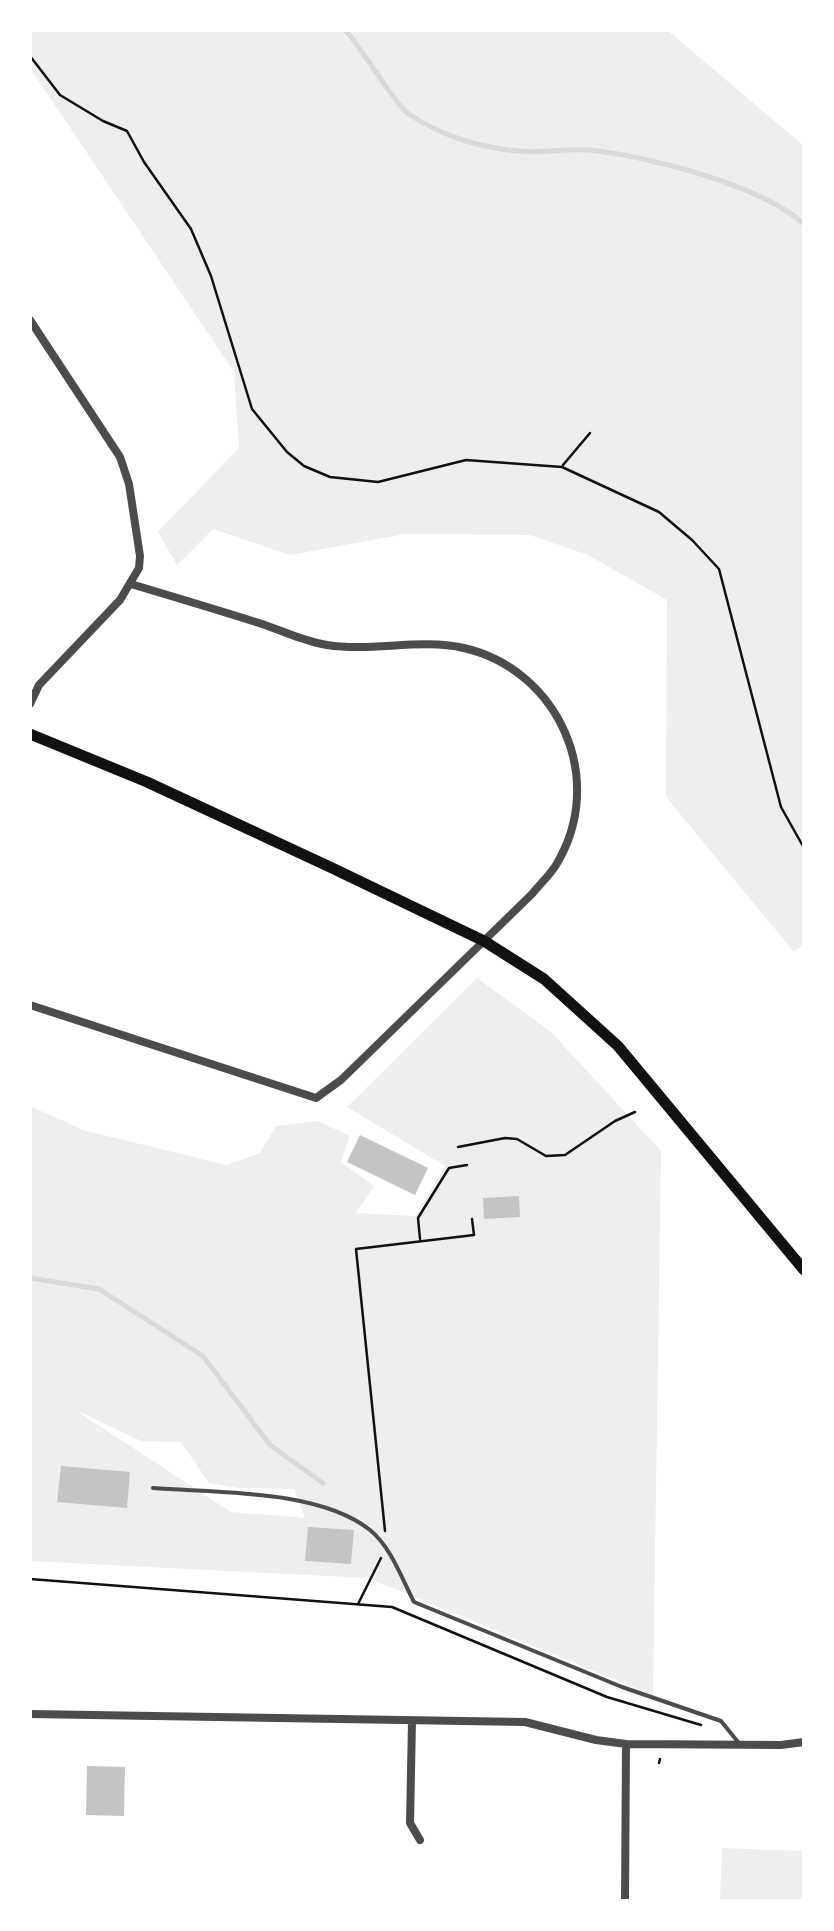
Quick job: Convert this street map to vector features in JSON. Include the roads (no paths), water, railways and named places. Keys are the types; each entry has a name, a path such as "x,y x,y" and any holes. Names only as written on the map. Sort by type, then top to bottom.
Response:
{"main road":[{"path":"30,734 146,782 484,941 544,978 618,1046 804,1270"}],"street":[{"path":"30,320 120,458 140,556 139,568 120,600 35,681 30,704"},
{"path":"30,1005 316,1098 341,1080 555,866 574,817 577,771 558,715 529,681 508,665 440,644 328,645 130,584"},
{"path":"30,1714 525,1722 626,1744 804,1742"},
{"path":"412,1720 410,1823 420,1840"},
{"path":"625,1901 626,1744"}],"lane":[{"path":"152,1488 311,1500 369,1529 386,1548 414,1602 622,1688 720,1721 742,1745"}],"waterway":[{"path":"345,30 403,109 448,135 504,149 588,150 670,165 760,197 804,224"},
{"path":"30,1278 99,1289 203,1356 270,1445 323,1483"}]}
